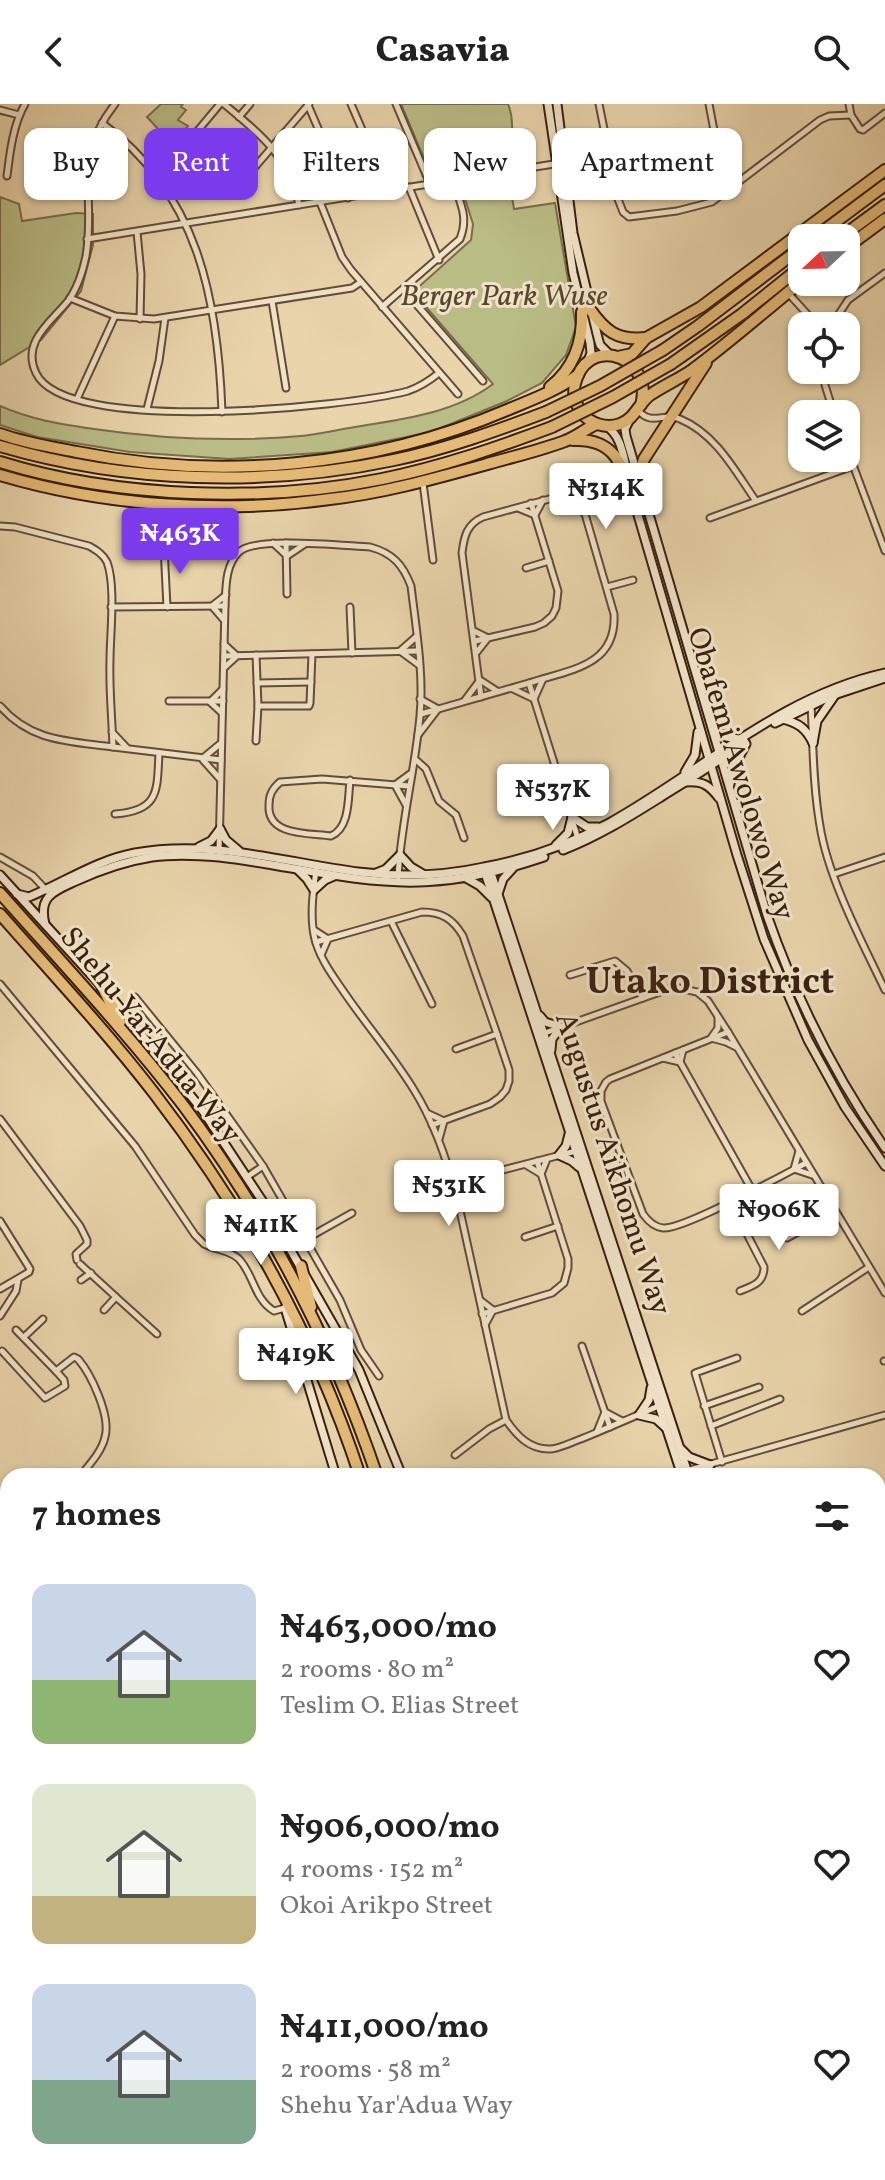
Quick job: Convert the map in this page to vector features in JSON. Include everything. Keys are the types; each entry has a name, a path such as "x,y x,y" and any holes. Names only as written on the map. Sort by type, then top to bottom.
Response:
{"highway":[{"path":"813,224 885,170"},
{"path":"833,224 885,185"},
{"path":"819,224 862,202"},
{"path":"859,224 885,205"},
{"path":"860,238 885,219"},
{"path":"788,243 701,307 646,338 632,354 603,356 587,363 574,384 576,404 581,413 602,425 614,426 636,411 651,395 718,349 788,292"},
{"path":"0,446 108,470 186,476 316,473 395,460 474,439 546,412 602,385 663,350 788,258"},
{"path":"40,486 113,486 195,493 260,492 329,487 446,464 552,427 613,397 671,364 788,277"},
{"path":"586,310 614,334 629,339 646,338"},
{"path":"537,397 554,384 573,360 586,310"},
{"path":"641,486 644,459 704,365 718,349"},
{"path":"615,357 635,368 640,376 643,396 636,411"},
{"path":"273,476 326,461 436,438 537,397 578,375"},
{"path":"0,475 40,486 125,500 197,505 295,503 365,494 423,482 567,441 602,425"},
{"path":"0,434 105,458 175,465 235,466 326,461"},
{"path":"567,441 591,441 609,450 621,464 632,494"},
{"path":"46,446 108,470"},
{"path":"0,462 113,486"},
{"path":"329,487 365,494"},
{"name":"Shehu Yar'Adua Way","path":"0,893 136,1048 182,1105 227,1169 279,1253 319,1332 374,1468"},
{"name":"Shehu Yar'Adua Way","path":"0,914 155,1094 216,1182 271,1271 325,1381 357,1468"},
{"path":"102,986 136,1048"},
{"path":"301,1266 319,1332"},
{"path":"271,1271 285,1308"}],"street":[{"path":"7,176 19,115 25,104"},
{"path":"115,104 102,123 88,161 87,239 81,273 70,298 33,344 37,376 44,384 60,394 103,405 222,412 294,409 365,400 420,387 439,373"},
{"path":"201,128 222,104 239,117 272,146 289,172 299,205"},
{"path":"239,117 250,104"},
{"path":"258,163 308,104 318,128"},
{"path":"351,104 361,128"},
{"path":"396,104 424,170"},
{"path":"548,104 553,128"},
{"path":"557,104 558,128"},
{"path":"599,104 604,128"},
{"path":"709,104 713,128"},
{"path":"849,104 857,127 863,130 885,113"},
{"path":"0,110 19,115"},
{"path":"742,177 820,120 829,116 851,115"},
{"path":"102,123 144,160"},
{"path":"424,185 409,187 439,260"},
{"path":"172,200 196,249 214,311 222,412"},
{"path":"87,239 334,200"},
{"path":"382,307 460,239 465,217 459,200"},
{"path":"564,200 573,273 600,345 615,357"},
{"path":"618,200 623,212 629,217 677,211 714,200"},
{"path":"320,202 342,257 458,394"},
{"path":"137,232 141,274 140,319"},
{"path":"840,312 848,300 885,273"},
{"path":"70,298 115,316 165,318 352,288 361,282"},
{"path":"404,290 483,381"},
{"path":"792,296 806,312"},
{"path":"272,301 286,388"},
{"path":"586,310 591,353 587,363"},
{"path":"77,399 115,316"},
{"path":"147,409 159,361 165,318"},
{"path":"636,411 648,418 671,416 682,419 712,440 756,501"},
{"name":"Obafemi Awolowo Way","path":"636,411 625,429 626,436 767,915 804,1006 836,1069 885,1148"},
{"name":"Obafemi Awolowo Way","path":"602,425 616,435 758,922 808,1040 845,1107 885,1166"},
{"path":"710,518 836,472"},
{"path":"855,472 885,551"},
{"path":"423,482 433,560"},
{"path":"421,714 464,702 529,683 589,663 603,654 615,623 607,587 585,514 565,498 517,507 475,521 468,528 462,553 481,697"},
{"path":"535,515 543,500"},
{"path":"475,641 544,623 552,616 558,602 558,591 531,503"},
{"path":"517,507 535,515"},
{"path":"0,526 89,546 106,559 111,595 109,662 113,747"},
{"path":"273,543 287,556"},
{"path":"219,854 226,579 231,565 238,552 246,547 273,543 370,547 394,557 402,566 411,586 418,651 421,714 398,878"},
{"path":"286,543 287,594"},
{"path":"287,556 306,544"},
{"path":"164,547 167,607"},
{"path":"526,568 549,561"},
{"path":"607,587 633,580"},
{"path":"111,595 124,607"},
{"path":"212,606 226,595"},
{"path":"212,606 225,620"},
{"path":"111,607 225,606"},
{"path":"111,618 124,607"},
{"path":"350,607 352,653"},
{"path":"474,630 488,638"},
{"path":"400,651 416,637"},
{"path":"477,653 488,638"},
{"path":"224,644 237,656"},
{"path":"400,651 419,665"},
{"path":"224,656 418,651"},
{"path":"258,706 309,706 312,654"},
{"path":"256,655 256,741"},
{"path":"224,668 237,656"},
{"path":"710,723 726,737 745,739 811,702 868,677 885,676"},
{"path":"17,894 29,897 48,892 98,872 150,857 243,853 339,875 430,881 464,877 578,841 710,763 790,708 885,676"},
{"path":"534,699 544,678"},
{"path":"480,680 498,692"},
{"path":"464,702 480,680"},
{"path":"257,683 311,682"},
{"path":"529,683 578,841"},
{"path":"210,702 223,688"},
{"path":"512,688 534,699"},
{"path":"813,743 817,721 836,694"},
{"path":"420,699 438,709"},
{"path":"169,701 223,701"},
{"path":"210,702 223,714"},
{"path":"811,702 819,825 857,933 885,990"},
{"path":"0,706 16,722 41,735 221,760"},
{"path":"417,736 438,709"},
{"path":"783,719 800,725 813,743"},
{"path":"45,924 43,908 48,892 80,871 141,852 195,848 289,866 398,878 515,866 615,826 681,780 695,755 699,737 698,721"},
{"path":"97,744 112,731"},
{"path":"112,731 128,748"},
{"path":"729,790 733,769 745,739"},
{"path":"203,759 221,744"},
{"path":"146,751 158,765"},
{"path":"115,814 141,809 152,801 157,784 159,753"},
{"path":"158,765 170,755"},
{"path":"203,759 220,779"},
{"path":"415,759 426,769 439,801 456,815 464,838"},
{"path":"395,785 411,773"},
{"path":"350,780 344,821 336,835 281,828 271,822 271,793 280,782 322,779 350,780 409,786"},
{"path":"681,780 703,782 722,803"},
{"path":"395,785 406,805"},
{"path":"572,817 587,827 603,826"},
{"path":"551,849 568,833 572,817"},
{"path":"195,848 211,841 220,829"},
{"path":"220,829 230,845 243,853"},
{"path":"374,874 386,869 400,855"},
{"path":"400,855 424,875"},
{"path":"0,857 33,876 48,892"},
{"path":"834,874 885,857"},
{"path":"289,866 304,874 314,890"},
{"path":"464,877 496,898 501,882 515,866"},
{"path":"316,868 314,929 321,955 335,980 413,1088 439,1140 457,1197 506,1420 523,1440 532,1445 558,1448 663,1404"},
{"name":"Augustus Aikhomu Way","path":"487,870 568,1129 578,1150 683,1468"},
{"path":"0,875 102,986 184,1086 247,1177 359,1370 399,1468"},
{"path":"314,890 325,880 339,875"},
{"name":"Augustus Aikhomu Way","path":"496,898 536,1011 540,1035 551,1057 578,1150 679,1446 684,1468"},
{"path":"316,942 422,912 435,912 447,917 463,936 509,1070 509,1081 506,1090 490,1104 432,1125"},
{"path":"396,931 401,918"},
{"path":"391,921 432,1004"},
{"path":"381,924 396,931"},
{"path":"314,929 328,939"},
{"path":"321,955 328,939"},
{"path":"570,975 615,961 627,971 643,998"},
{"path":"0,984 135,1146 195,1235 206,1245 241,1261 267,1307 274,1311 285,1308 334,1468"},
{"path":"540,1035 674,987 697,992 708,1001 728,1032 885,1293"},
{"path":"135,997 197,1073 263,1166 340,1300 361,1350 379,1376"},
{"path":"536,1011 545,1022 561,1027"},
{"path":"711,1038 718,1028 718,1016"},
{"path":"488,1038 494,1025"},
{"path":"551,1057 552,1039 561,1027"},
{"path":"728,1032 610,1079 601,1091 604,1114 643,1214 661,1228 673,1227 806,1163"},
{"path":"456,1049 497,1034"},
{"path":"488,1038 500,1043"},
{"path":"711,1038 739,1050"},
{"path":"680,1062 683,1049"},
{"path":"675,1053 775,1235 787,1238 835,1212"},
{"path":"662,1058 680,1062"},
{"path":"427,1113 444,1121"},
{"path":"0,1119 80,1226 87,1244 76,1254 78,1262 157,1334"},
{"path":"439,1140 444,1121"},
{"path":"559,1155 568,1141 568,1129"},
{"path":"453,1183 578,1150"},
{"path":"794,1169 799,1151"},
{"path":"559,1155 572,1161 583,1172"},
{"path":"541,1174 547,1158"},
{"path":"482,1314 552,1293 564,1283 568,1268 561,1235 537,1161"},
{"path":"525,1164 541,1174"},
{"path":"247,1177 263,1166"},
{"path":"794,1169 813,1175"},
{"path":"449,1170 467,1179"},
{"path":"457,1197 467,1179"},
{"path":"747,1180 762,1186"},
{"path":"730,1201 764,1267 760,1282 740,1291"},
{"path":"306,1239 352,1213"},
{"path":"548,1229 555,1216"},
{"path":"0,1221 30,1269 0,1289"},
{"path":"525,1237 558,1226"},
{"path":"548,1229 561,1235"},
{"path":"802,1311 869,1267"},
{"path":"81,1280 91,1273"},
{"path":"0,1316 16,1291 19,1279"},
{"path":"104,1310 116,1297"},
{"path":"479,1300 493,1310"},
{"path":"484,1326 493,1310"},
{"path":"24,1337 43,1319"},
{"path":"2,1351 45,1398 65,1386 64,1380 16,1330"},
{"path":"582,1346 610,1427"},
{"path":"56,1371 74,1357 78,1359 103,1410 105,1438 88,1468"},
{"path":"722,1462 695,1373 737,1358"},
{"path":"639,1415 651,1396 651,1377"},
{"path":"704,1406 759,1387"},
{"path":"711,1426 780,1399"},
{"path":"597,1432 605,1412"},
{"path":"605,1412 623,1421"},
{"path":"639,1415 656,1419 668,1431"},
{"path":"702,1468 885,1415"},
{"path":"455,1455 506,1420"},
{"path":"679,1446 689,1457 710,1465"},
{"path":"707,1468 710,1465"}],"green space":[{"path":"161,104 183,104 181,107 186,110 178,120 188,126 157,128 147,117"},
{"path":"401,104 508,104 512,128 424,128 424,159"},
{"path":"0,197 19,204 22,221 76,213 93,214 93,245 81,291 41,340 0,365"},
{"name":"Berger Park Wuse","path":"465,200 513,200 514,209 555,203 576,327 566,355 542,383 507,401 431,432 332,452 229,459 130,452 37,437 0,425 0,406 46,421 120,432 249,439 308,435 447,408 493,384 413,292 471,240 473,224"}],"district":[{"name":"Utako District","path":"710,983"}]}
